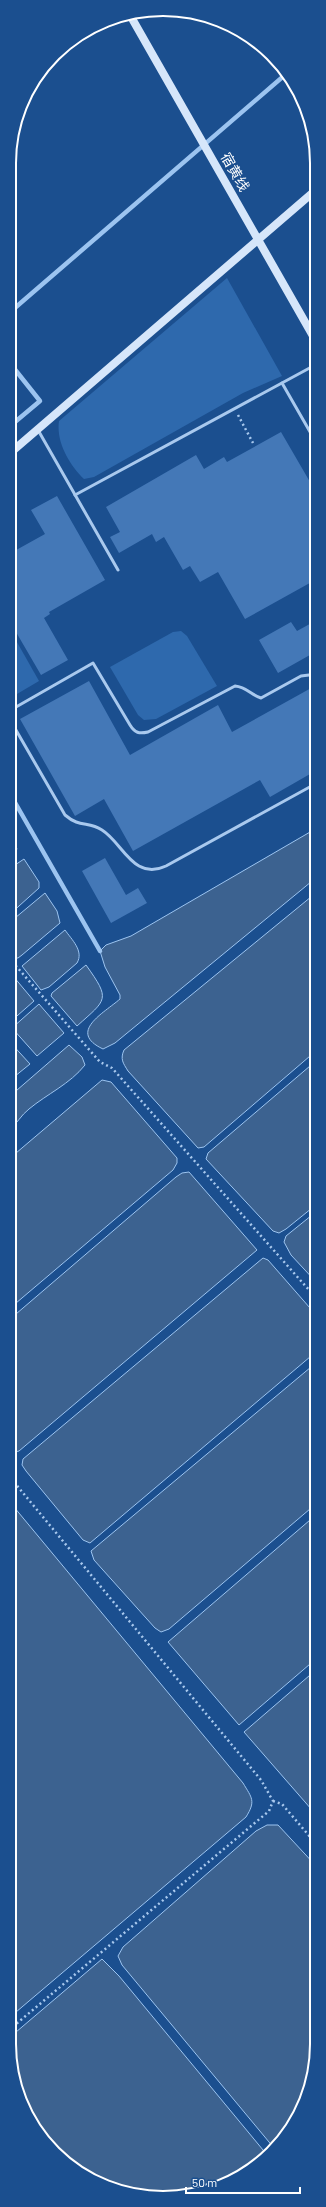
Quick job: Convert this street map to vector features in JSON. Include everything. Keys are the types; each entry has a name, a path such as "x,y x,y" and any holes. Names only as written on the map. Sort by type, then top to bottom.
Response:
{"street":[{"name":"宿黄线","path":"132,19 310,331"},
{"path":"16,448 310,194"}],"lane":[{"path":"75,495 310,368"},
{"path":"282,383 310,432"},
{"path":"38,430 118,570"},
{"path":"16,707 93,663 134,731 141,733 148,732 236,686 242,687 253,696 261,698 301,676 310,675"},
{"path":"16,730 65,815 74,823 96,827 103,830 125,856 151,870 166,866 310,787"}],"path":[{"path":"234,409 253,443"},
{"path":"16,966 100,1062 112,1068 310,1291"},
{"path":"16,1484 261,1780 273,1801 282,1804 310,1838"},
{"path":"16,2024 269,1811 273,1801"}],"shaded area":[{"path":"227,278 282,376 243,393 94,477 84,479 73,467 65,452 60,437 59,421"},
{"path":"181,631 187,636 217,686 156,719 144,720 138,715 110,667 173,632"},
{"path":"16,640 39,681 16,694"},
{"path":"310,832 310,883 115,1043 103,1049 93,1043 88,1036 88,1029 98,1016 120,999 120,995 105,967 100,951 106,945 131,936"},
{"path":"24,859 39,882 39,888 16,909 16,864"},
{"path":"45,893 57,911 60,923 22,955 16,958 16,917"},
{"path":"310,898 310,1056 204,1147 198,1148 128,1071 122,1056 124,1050"},
{"path":"65,930 78,950 79,959 77,963 49,987 41,990 22,966"},
{"path":"86,965 99,986 102,993 102,998 100,1004 95,1010 77,1026 51,996 52,993"},
{"path":"16,980 34,1001 16,1017"},
{"path":"39,1004 64,1033 37,1056 16,1032 16,1024"},
{"path":"69,1045 82,1057 85,1065 79,1072 26,1111 16,1123 16,1091"},
{"path":"16,1049 30,1064 16,1075"},
{"path":"310,1066 310,1210 286,1229 279,1233 273,1231 206,1159 208,1153"},
{"path":"102,1080 111,1082 177,1158 177,1163 173,1170 16,1303 16,1153"},
{"path":"189,1172 257,1250 19,1451 16,1452 16,1314 182,1173"},
{"path":"310,1217 310,1275 291,1255 284,1242 286,1236"},
{"path":"263,1258 268,1260 310,1308 310,1357 90,1543 83,1540 26,1471 22,1465 23,1459"},
{"path":"310,1368 310,1509 169,1629 161,1632 155,1628 94,1560 91,1551"},
{"path":"16,1509 243,1783 252,1800 251,1807 246,1817 16,2012"},
{"path":"310,1520 310,1664 239,1725 168,1642"},
{"path":"310,1675 310,1808 244,1732"},
{"path":"267,1825 278,1825 310,1859 309,2063 305,2082 295,2109 285,2126 271,2144 122,1965 118,1956 123,1947 256,1831"},
{"path":"102,1959 119,1976 264,2151 245,2166 228,2176 201,2186 182,2190 144,2190 125,2186 98,2176 66,2155 52,2141 36,2118 27,2100 21,2082 16,2054 16,2032"}],"building":[{"path":"281,432 310,482 310,583 245,619 218,572 200,582 190,566 183,570 164,537 156,542 152,534 119,553 110,537 120,532 106,507 196,455 204,469 224,457 227,462"},
{"path":"57,496 105,580 49,612 50,614 44,618 68,660 41,675 16,632 16,550 45,534 31,510"},
{"path":"291,622 297,631 310,624 310,655 278,673 259,640"},
{"path":"89,681 130,755 218,705 232,732 310,689 310,774 270,797 260,780 133,851 104,799 75,816 20,719"},
{"path":"105,858 126,895 138,888 147,903 111,923 82,871"}],"waterway":[{"path":"16,307 282,77"},
{"path":"16,371 40,401 16,421"},
{"path":"16,804 100,951"}]}
